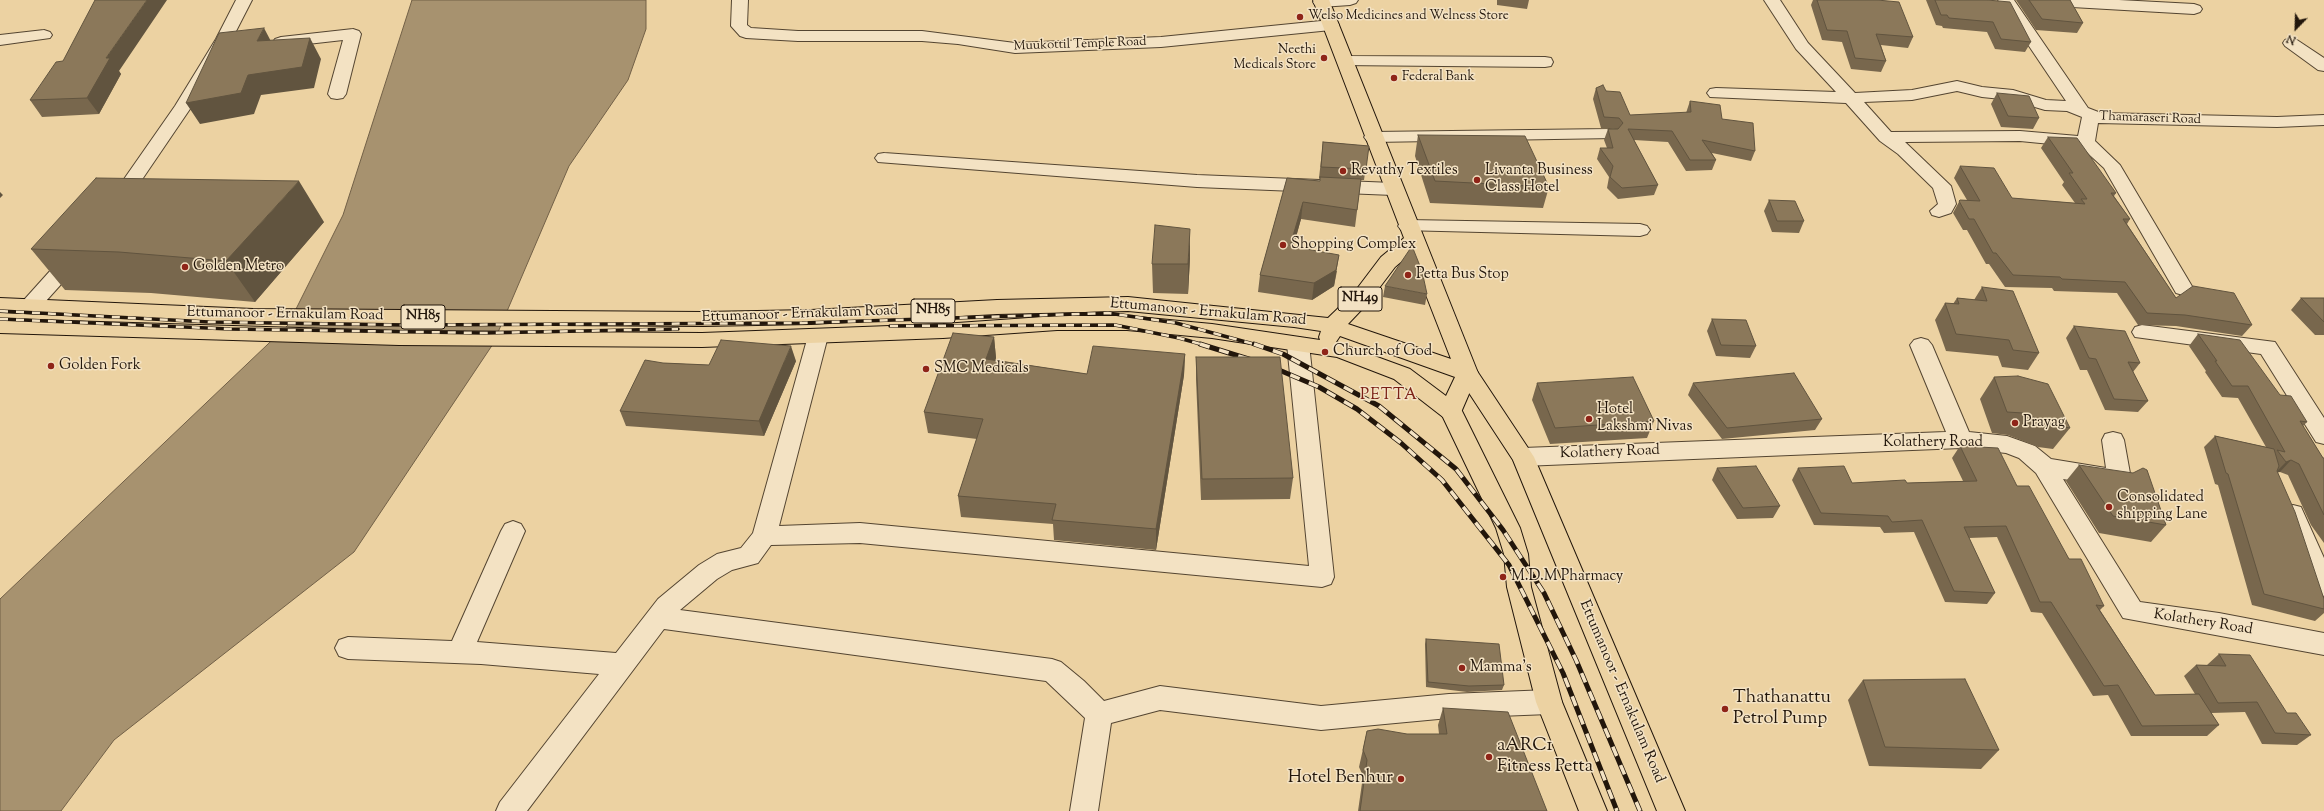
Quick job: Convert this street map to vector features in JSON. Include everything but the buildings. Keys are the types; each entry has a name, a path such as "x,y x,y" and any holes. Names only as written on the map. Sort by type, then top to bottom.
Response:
{"main road":[{"path":"1321,1 1346,61 1373,137 1394,189 1407,239 1467,373 1451,411"},
{"name":"NH49","path":"1326,348 1333,326 1360,299 1367,287 1407,239"},
{"name":"Ettumanoor - Ernakulam Road","path":"0,305 208,314 703,319 810,317 997,307 1128,304 1294,320 1333,326 1467,373 1523,457 1671,811"},
{"path":"702,340 703,319"},
{"path":"0,326 399,338 630,338 702,340 942,331 1057,323 1127,323 1212,330 1340,350 1402,374 1451,411 1508,528 1516,554 1519,587 1549,702 1593,811"}],"street":[{"path":"106,218 226,48 244,0"},
{"name":"Muukottil Temple Road","path":"740,0 739,26 746,33 798,36 922,36 958,39 1015,48 1161,42 1331,25"},
{"path":"1321,1 1350,0"},
{"path":"1772,0 1802,46 1886,136 1904,150 1942,186 1947,204 1944,209 1939,211"},
{"path":"2006,0 2087,114 2086,142"},
{"path":"2036,0 2194,9"},
{"path":"266,44 353,34 337,94"},
{"path":"0,40 44,35"},
{"path":"2292,43 2324,66"},
{"path":"1346,61 1545,62"},
{"name":"Thamaraseri Road","path":"1716,93 1851,98 1912,95 1957,86 1982,92 2013,95 2045,105 2070,106 2087,114 2162,121 2277,122 2324,120"},
{"path":"1373,137 1609,134"},
{"path":"1886,136 2020,136 2086,142 2111,165 2184,288"},
{"path":"884,158 1197,180 1394,189"},
{"path":"1407,239 1640,230"},
{"path":"30,306 87,242"},
{"path":"2142,332 2268,347 2324,436"},
{"path":"510,811 667,606 708,572 726,561 749,556 764,536 818,336"},
{"path":"764,536 860,533 1322,577 1298,344"},
{"path":"1921,345 1961,440"},
{"name":"Kolathery Road","path":"1523,457 1961,440 1994,442 2017,447 2037,459 2044,467 2132,611 2219,624 2324,644"},
{"path":"2044,467 2119,479 2113,440"},
{"path":"2285,496 2324,586"},
{"path":"460,652 513,531"},
{"path":"658,618 1052,670 1075,689 1099,714"},
{"path":"348,648 460,652 622,665"},
{"path":"1099,714 1160,698 1320,718 1448,706 1549,702"},
{"path":"1084,811 1099,714"}],"shaded area":[{"path":"412,0 646,0 646,29 628,80 569,166 493,344 354,552 114,740 61,811 0,811 0,599 288,325 343,215"}],"railway":[{"path":"0,311 209,322 406,325 802,323 1108,313 1176,323 1257,345"},
{"path":"0,319 230,329 484,333 678,329"},
{"path":"890,326 1115,325 1179,338 1204,345"},
{"path":"1200,344 1255,361"},
{"path":"1257,345 1283,354 1379,406 1456,469 1503,530 1544,593 1576,660 1640,811"},
{"path":"1272,367 1319,387 1357,409 1401,443 1442,480 1509,565 1563,673 1617,811"}],"place":[{"name":"Welso Medicines and Welness Store","path":"1300,17"},
{"name":"Neethi Medicals Store","path":"1324,58"},
{"name":"Federal Bank","path":"1394,78"},
{"name":"Revathy Textiles","path":"1343,171"},
{"name":"Livanta Business Class Hotel","path":"1477,180"},
{"name":"Shopping Complex","path":"1283,245"},
{"name":"Golden Metro","path":"185,267"},
{"name":"Petta Bus Stop","path":"1408,275"},
{"name":"Church of God","path":"1325,352"},
{"name":"Golden Fork","path":"51,366"},
{"name":"SMC Medicals","path":"926,369"},
{"name":"Hotel Lakshmi Nivas","path":"1589,419"},
{"name":"Prayag","path":"2015,423"},
{"name":"Consolidated shipping Lane","path":"2109,507"},
{"name":"M.D.M Pharmacy","path":"1503,577"},
{"name":"Mamma's","path":"1462,668"},
{"name":"Thathanattu Petrol Pump","path":"1725,709"},
{"name":"aARC1 Fitness Petta","path":"1489,757"},
{"name":"Hotel Benhur","path":"1401,779"}],"district":[{"name":"PETTA","path":"1389,396"}]}
